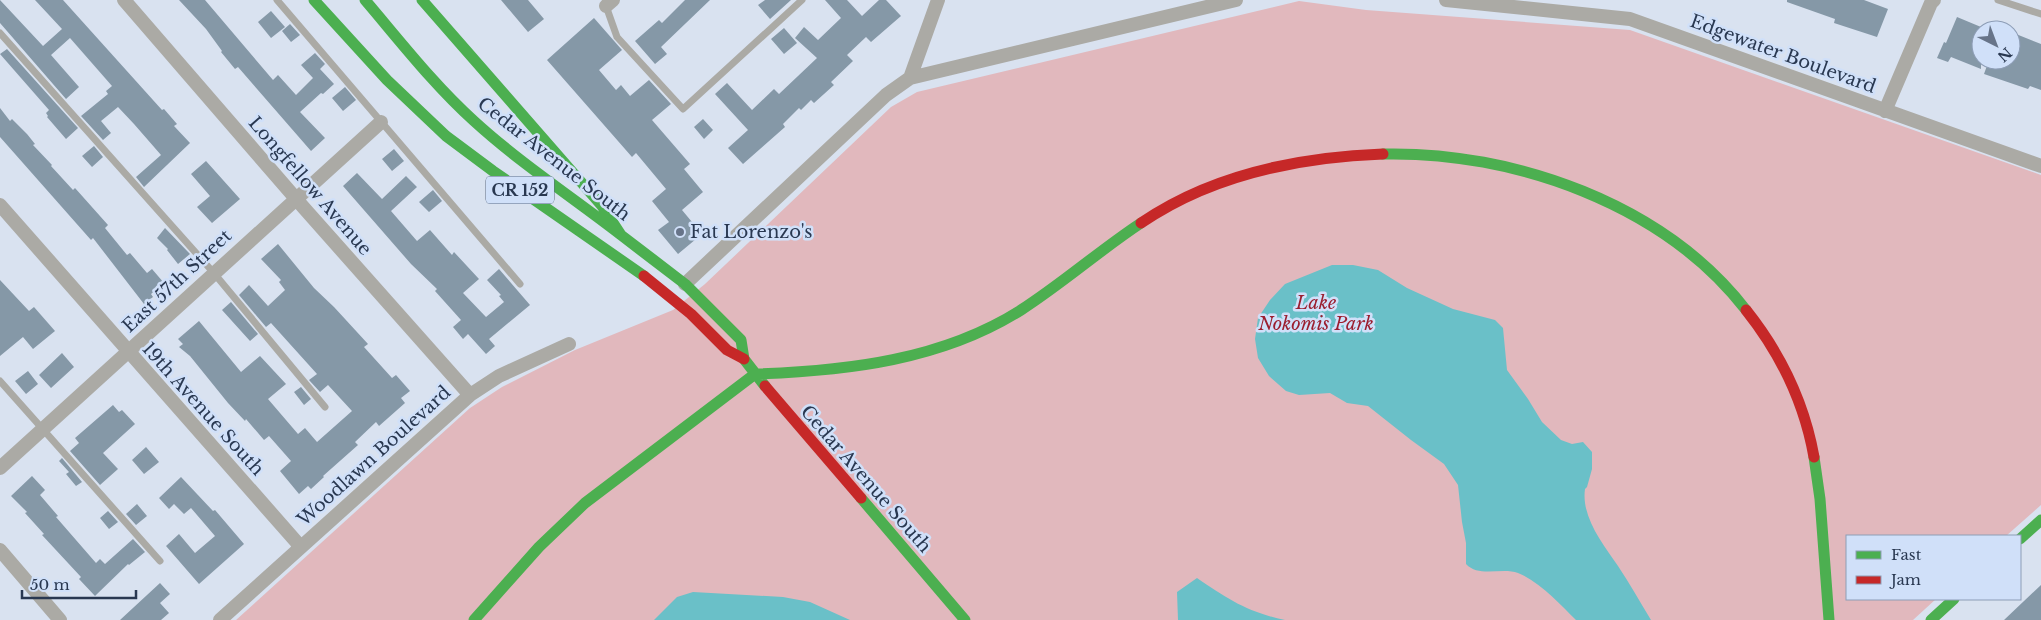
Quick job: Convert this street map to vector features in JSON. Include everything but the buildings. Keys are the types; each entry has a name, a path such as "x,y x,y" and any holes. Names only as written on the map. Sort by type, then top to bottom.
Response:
{"main road":[{"name":"Cedar Avenue South","path":"314,0 387,80 446,136 493,171 655,283 691,314 727,350 744,359 965,620"},
{"name":"Cedar Avenue South","path":"365,0 443,90 473,120 507,149 685,284 741,340 744,359"},
{"path":"422,0 602,206 621,235"},
{"path":"474,620 539,547 585,503 755,374 788,374 875,363 946,346 990,328 1023,308 1144,220 1192,194 1242,176 1317,159 1364,155 1418,155 1466,159 1527,173 1572,188 1620,208 1658,230 1695,258 1732,292 1770,345 1791,381 1806,421 1815,458 1822,520 1829,620"},
{"path":"2021,538 2041,520"},
{"path":"1931,620 1953,600"}],"street":[{"name":"Longfellow Avenue","path":"124,0 295,198 470,395"},
{"path":"910,78 938,0"},
{"path":"685,284 886,95 910,78 1236,0"},
{"name":"Edgewater Boulevard","path":"1446,0 1630,19 2041,166"},
{"path":"1885,111 1931,1"},
{"name":"East 57th Street","path":"0,468 213,272 381,122"},
{"name":"19th Avenue South","path":"0,205 300,546"},
{"name":"Woodlawn Boulevard","path":"220,620 470,395 499,376 569,344"},
{"path":"0,550 60,620"}],"lane":[{"path":"277,0 520,284"},
{"path":"610,3 617,36 683,108 802,0"},
{"path":"1998,0 2041,14"},
{"path":"0,34 213,272 325,407"},
{"path":"0,381 160,561"}],"green space":[{"name":"Lake Nokomis Park","path":"1299,1 1366,10 1630,30 2041,175 2041,505 2007,535 1846,535 1846,600 1935,600 1913,620 236,620 470,408 502,387 575,350 673,310 705,284 891,107 917,92"}],"water":[{"path":"1332,265 1353,265 1378,270 1407,288 1453,309 1495,320 1503,328 1507,370 1542,422 1561,440 1572,444 1583,442 1592,452 1592,469 1585,489 1586,510 1594,530 1651,620 1576,620 1549,594 1534,582 1518,573 1512,571 1484,571 1471,568 1466,564 1466,543 1458,485 1444,464 1368,406 1347,403 1330,393 1299,395 1286,391 1269,376 1258,358 1255,339 1258,318 1270,300 1285,284"},
{"path":"1197,578 1238,604 1285,620 1178,620 1177,592"},
{"path":"693,592 783,597 810,602 850,620 654,620 677,597"}],"traffic: fast":[{"path":"314,0 387,80 446,136 644,276"},
{"path":"365,0 431,78 474,121 528,166 621,235"},
{"path":"422,0 602,206 621,235 685,284 741,340 744,359 765,386"},
{"path":"1383,154 1433,155 1483,162 1534,174 1583,191 1630,213 1673,240 1712,273 1746,310"},
{"path":"755,374 859,366 893,360 959,341 991,327 1021,310 1141,223"},
{"path":"474,620 539,547 585,503 755,374"},
{"path":"1814,457 1820,499 1829,620"},
{"path":"861,498 965,620"},
{"path":"2021,538 2041,520"},
{"path":"1931,620 1953,600"}],"traffic: jam":[{"path":"1141,223 1168,206 1197,192 1257,172 1288,164 1320,159 1383,154"},
{"path":"644,276 691,314 727,350 744,359"},
{"path":"1746,310 1770,344 1789,379 1804,417 1814,457"},
{"path":"765,386 861,498"}],"place":[{"name":"Fat Lorenzo's","path":"680,232"}]}
